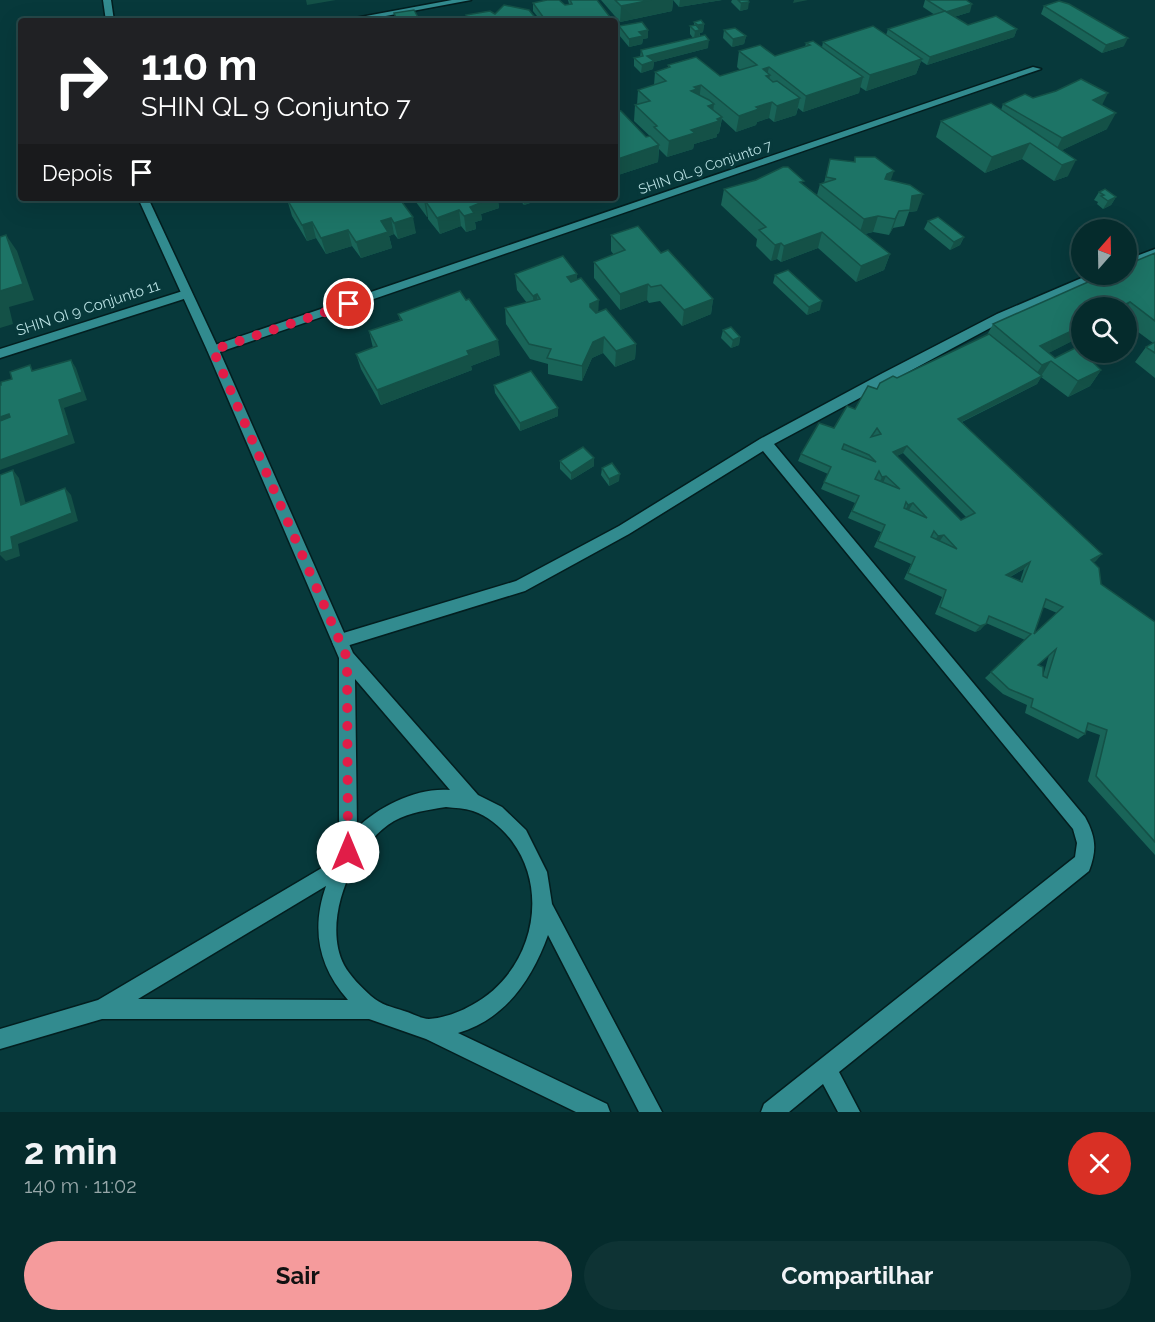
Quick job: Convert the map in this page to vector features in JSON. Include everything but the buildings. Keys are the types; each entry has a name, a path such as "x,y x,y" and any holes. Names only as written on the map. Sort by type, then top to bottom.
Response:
{"street":[{"path":"107,0 110,18"},
{"path":"361,18 467,0"},
{"name":"SHIN QL 9 Conjunto 7","path":"213,350 1036,69"},
{"path":"144,201 213,350 347,658 472,801 511,823 537,861 545,910 651,1112"},
{"path":"1137,260 1155,253"},
{"path":"340,641 520,586 624,530 765,443 1001,317 1077,285"},
{"name":"SHIN QI 9 Conjunto 11","path":"0,354 186,294"},
{"path":"765,443 985,707 1079,823 1087,838 1087,853 1082,864 772,1112"},
{"path":"347,658 344,859 326,917 336,969 368,1010"},
{"path":"0,1038 102,1009 344,859 368,830 391,812 418,801 446,798 472,801"},
{"path":"428,1029 472,1018 509,992 535,953 545,910"},
{"path":"102,1009 368,1010 428,1029 599,1112"},
{"path":"826,1068 849,1112"}],"route":[{"path":"348,852 347,658 213,350 349,304"}]}
